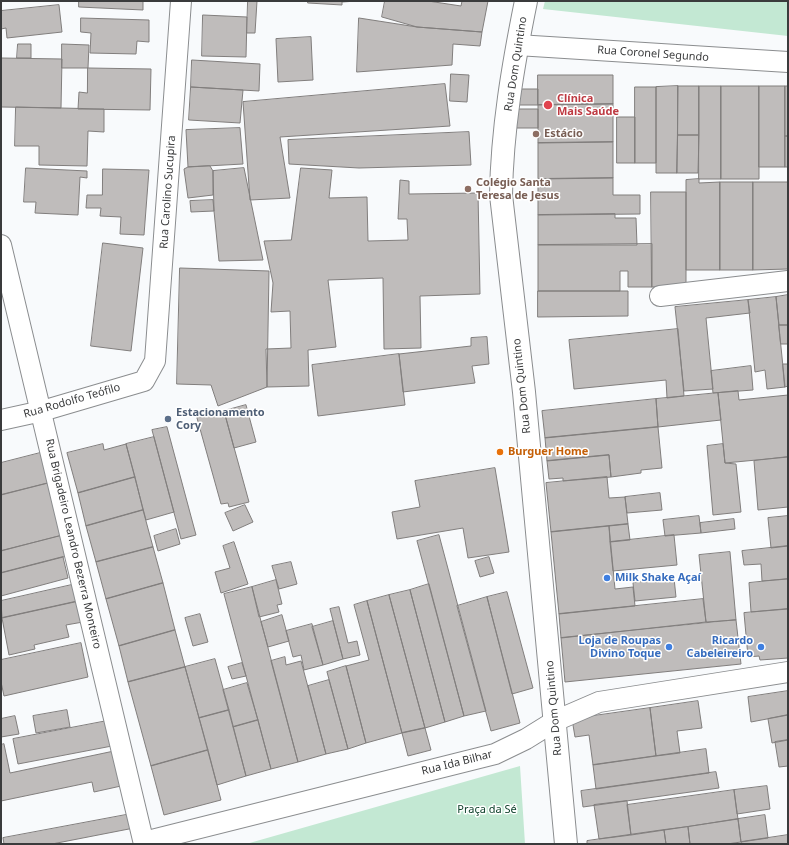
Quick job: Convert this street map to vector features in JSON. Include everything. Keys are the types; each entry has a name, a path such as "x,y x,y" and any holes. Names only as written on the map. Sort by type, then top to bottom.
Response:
{"main road":[{"name":"Rua Dom Quintino","path":"526,1 517,45 501,165 500,195 524,392 566,844"}],"street":[{"name":"Rua Carolino Sucupira","path":"144,381 154,361 157,347 181,1"},
{"name":"Rua Coronel Segundo","path":"517,45 788,62"},
{"name":"Rua Brigadeiro Leandro Bezerra Monteiro","path":"1,245 42,411 144,843"},
{"path":"660,296 788,281"},
{"name":"Rua Rodolfo Teófilo","path":"1,420 42,411 144,381"},
{"name":"Rua Ida Bilhar","path":"144,843 495,754 526,739 555,721 599,702 788,672"}],"green space":[{"path":"545,1 788,1 788,36 543,9"},
{"name":"Praça da Sé","path":"520,766 525,844 246,844"}],"building":[{"path":"79,1 143,1 143,10 79,7"},
{"path":"248,1 257,1 255,33 247,33"},
{"path":"308,1 357,1 342,2 342,5 308,3"},
{"path":"385,1 428,1 461,6 462,1 488,1 482,32 417,27 382,17"},
{"path":"59,5 62,32 7,38 6,28 1,29 1,11"},
{"path":"203,15 247,17 246,57 202,56"},
{"path":"81,18 149,20 149,42 137,41 136,54 90,53 91,33 81,32"},
{"path":"359,18 417,27 482,32 480,46 453,44 452,65 357,72"},
{"path":"311,37 313,80 278,82 276,39"},
{"path":"18,44 31,44 31,58 17,58"},
{"path":"62,44 89,45 88,68 62,68"},
{"path":"1,58 62,59 61,108 1,107"},
{"path":"192,60 260,64 259,91 191,87"},
{"path":"88,68 151,69 150,110 78,109 79,92 87,93"},
{"path":"451,74 469,75 467,102 450,101"},
{"path":"538,75 613,75 613,104 538,105"},
{"path":"445,84 450,126 280,137 290,198 250,200 243,102"},
{"path":"678,86 677,173 656,173 656,87"},
{"path":"678,86 699,86 699,135 678,135"},
{"path":"699,86 721,86 721,179 699,179"},
{"path":"721,86 759,86 759,179 721,179"},
{"path":"759,86 785,86 785,167 759,167"},
{"path":"785,86 788,86 788,136 785,136"},
{"path":"191,87 243,90 240,123 189,120"},
{"path":"635,87 656,87 656,163 635,163"},
{"path":"518,89 538,89 538,105 517,105"},
{"path":"613,104 613,142 538,143 538,105"},
{"path":"16,107 104,109 104,132 88,131 87,166 39,165 39,146 15,146"},
{"path":"516,109 538,109 538,128 517,128"},
{"path":"617,117 635,117 635,163 617,163"},
{"path":"240,128 243,164 188,167 186,130"},
{"path":"469,132 471,165 359,168 289,164 288,140"},
{"path":"678,135 699,135 698,173 677,173"},
{"path":"785,136 788,136 788,167 785,167"},
{"path":"613,142 613,178 538,179 538,143"},
{"path":"210,166 213,171 213,195 188,198 184,169 188,167"},
{"path":"26,168 87,171 87,178 80,177 78,215 35,213 36,202 24,202"},
{"path":"244,168 263,260 219,261 214,211 213,171"},
{"path":"301,168 332,170 329,198 367,197 368,241 408,240 407,219 398,219 400,180 409,181 409,194 478,193 480,294 420,296 421,348 384,349 383,278 328,280 336,347 308,350 309,386 267,387 266,349 291,348 290,311 271,312 273,283 264,241 291,240"},
{"path":"103,169 149,170 144,235 120,234 121,217 100,216 101,208 86,208 87,195 102,195"},
{"path":"613,178 613,195 640,195 640,214 538,215 538,179"},
{"path":"699,179 699,183 720,182 720,270 686,270 686,180"},
{"path":"720,182 753,182 753,270 720,270"},
{"path":"753,182 788,182 788,269 753,270"},
{"path":"651,192 686,192 686,287 652,287"},
{"path":"213,200 214,211 191,212 190,201"},
{"path":"615,214 615,218 636,218 637,245 538,245 538,215"},
{"path":"103,243 143,248 131,351 91,346"},
{"path":"652,244 652,287 628,287 628,271 620,271 620,291 538,291 538,245"},
{"path":"180,268 269,271 267,387 218,406 211,385 177,384"},
{"path":"538,291 628,291 628,316 538,317"},
{"path":"788,295 788,325 779,325 776,297"},
{"path":"776,297 785,387 767,389 765,370 755,372 748,300"},
{"path":"748,300 750,313 706,318 713,389 684,391 675,307"},
{"path":"779,325 788,325 788,344 781,344"},
{"path":"678,329 684,396 667,398 666,380 574,389 569,340"},
{"path":"487,337 489,364 472,366 475,383 403,392 399,354 471,346 471,338"},
{"path":"399,354 405,405 318,416 312,365"},
{"path":"783,364 788,364 788,386 785,387"},
{"path":"751,366 753,390 713,393 711,371"},
{"path":"738,391 739,400 788,395 788,457 725,463 718,393"},
{"path":"718,393 721,420 658,427 656,399"},
{"path":"656,399 658,427 545,438 542,411"},
{"path":"246,405 256,442 234,448 224,411"},
{"path":"224,411 249,502 229,507 228,503 221,504 197,418"},
{"path":"167,427 196,535 181,539 152,430"},
{"path":"658,427 662,468 641,470 641,473 611,477 609,455 547,461 545,438"},
{"path":"154,437 174,512 146,520 126,444"},
{"path":"103,444 104,450 126,444 135,477 78,493 67,453"},
{"path":"723,444 725,463 736,464 741,512 713,515 707,446"},
{"path":"44,452 52,482 1,495 1,463"},
{"path":"609,455 611,477 563,481 563,478 549,479 547,461"},
{"path":"788,457 788,507 758,510 754,461"},
{"path":"495,468 509,552 468,558 463,528 397,539 392,512 420,507 415,481"},
{"path":"135,477 143,510 86,526 78,493"},
{"path":"607,477 609,498 625,497 628,524 551,532 546,483"},
{"path":"53,482 66,534 1,551 1,495"},
{"path":"660,493 662,510 627,513 625,497"},
{"path":"245,505 253,522 233,531 225,513"},
{"path":"143,510 153,547 96,562 86,526"},
{"path":"699,516 701,533 665,536 663,520"},
{"path":"788,516 788,546 771,548 768,518"},
{"path":"734,519 735,529 701,533 700,523"},
{"path":"628,524 630,540 610,542 609,526"},
{"path":"609,526 615,589 633,587 635,606 559,614 551,532"},
{"path":"176,529 180,544 158,551 154,536"},
{"path":"439,535 486,711 464,716 417,541"},
{"path":"674,535 677,565 613,571 610,542"},
{"path":"61,536 67,556 1,573 1,551"},
{"path":"234,542 248,584 221,593 215,572 230,568 223,546"},
{"path":"788,546 788,579 762,581 761,564 744,565 742,551"},
{"path":"153,547 163,583 106,599 96,562"},
{"path":"730,552 736,620 706,622 699,555"},
{"path":"63,557 68,578 1,596 1,573"},
{"path":"489,557 494,573 480,577 475,561"},
{"path":"291,562 297,584 279,589 272,566"},
{"path":"674,578 676,597 635,601 633,583"},
{"path":"788,579 788,609 751,612 749,583"},
{"path":"276,580 282,604 277,605 279,612 259,617 252,587"},
{"path":"163,583 175,630 119,646 106,599"},
{"path":"76,584 79,601 2,618 1,601"},
{"path":"429,584 464,716 445,722 410,590"},
{"path":"252,587 298,762 271,769 224,594"},
{"path":"410,590 445,722 425,728 389,595"},
{"path":"507,592 533,688 512,694 487,597"},
{"path":"389,595 425,728 402,733 367,601"},
{"path":"487,597 520,723 491,731 457,606"},
{"path":"703,599 706,622 561,638 559,614"},
{"path":"79,601 83,622 66,625 69,637 34,645 35,649 9,655 2,618"},
{"path":"367,601 402,733 366,743 346,666 369,660 354,605"},
{"path":"339,607 348,643 357,641 360,655 343,659 330,609"},
{"path":"788,609 788,658 760,660 759,656 748,657 744,613"},
{"path":"200,614 208,642 193,646 185,618"},
{"path":"282,615 289,641 268,647 261,622"},
{"path":"736,620 741,664 565,682 561,638"},
{"path":"333,621 343,659 323,665 312,627"},
{"path":"312,624 323,665 304,670 301,655 293,657 286,631"},
{"path":"175,630 185,667 128,682 119,646"},
{"path":"81,643 88,677 4,696 1,682 1,660"},
{"path":"285,657 286,665 301,661 326,754 298,762 271,661"},
{"path":"215,659 229,710 199,718 185,667"},
{"path":"242,663 246,676 232,679 228,667"},
{"path":"346,666 366,743 348,749 327,672"},
{"path":"185,667 208,750 151,766 128,682"},
{"path":"329,680 348,749 326,754 308,686"},
{"path":"247,683 258,720 233,727 223,690"},
{"path":"788,691 788,715 751,722 748,697"},
{"path":"698,701 702,728 677,731 680,753 656,756 650,708"},
{"path":"650,708 656,756 593,765 589,735 575,737 572,719"},
{"path":"67,710 70,727 36,733 33,716"},
{"path":"229,710 246,776 217,785 199,718"},
{"path":"788,715 788,740 772,743 768,719"},
{"path":"15,716 19,734 1,737 1,719"},
{"path":"258,720 271,769 246,776 233,727"},
{"path":"107,721 112,746 18,764 13,739"},
{"path":"425,728 431,750 408,756 402,733"},
{"path":"788,740 788,766 779,767 775,742"},
{"path":"4,744 10,773 114,751 121,786 94,792 92,782 1,801 1,745"},
{"path":"706,749 709,773 596,789 593,765"},
{"path":"208,750 221,800 164,815 151,766"},
{"path":"716,772 719,788 583,807 581,791"},
{"path":"767,786 770,809 737,814 734,790"},
{"path":"734,790 738,819 631,835 627,805"},
{"path":"627,801 631,835 599,839 594,805"},
{"path":"131,814 134,828 52,844 4,844 3,838"},
{"path":"765,815 768,838 741,842 738,819"},
{"path":"738,819 741,842 727,844 690,844 688,827"},
{"path":"688,827 690,844 666,844 664,830"},
{"path":"664,830 666,844 587,844 587,841"},
{"path":"788,835 788,844 742,844 741,842"}],"place":[{"name":"Clínica Mais Saúde","path":"548,105"},
{"name":"Estácio","path":"536,134"},
{"name":"Colégio Santa Teresa de Jesus","path":"468,189"},
{"name":"Estacionamento Cory","path":"168,419"},
{"name":"Burguer Home","path":"500,452"},
{"name":"Milk Shake Açaí","path":"607,578"},
{"name":"Loja de Roupas Divino Toque","path":"669,647"},
{"name":"Ricardo Cabeleireiro","path":"761,647"}]}
